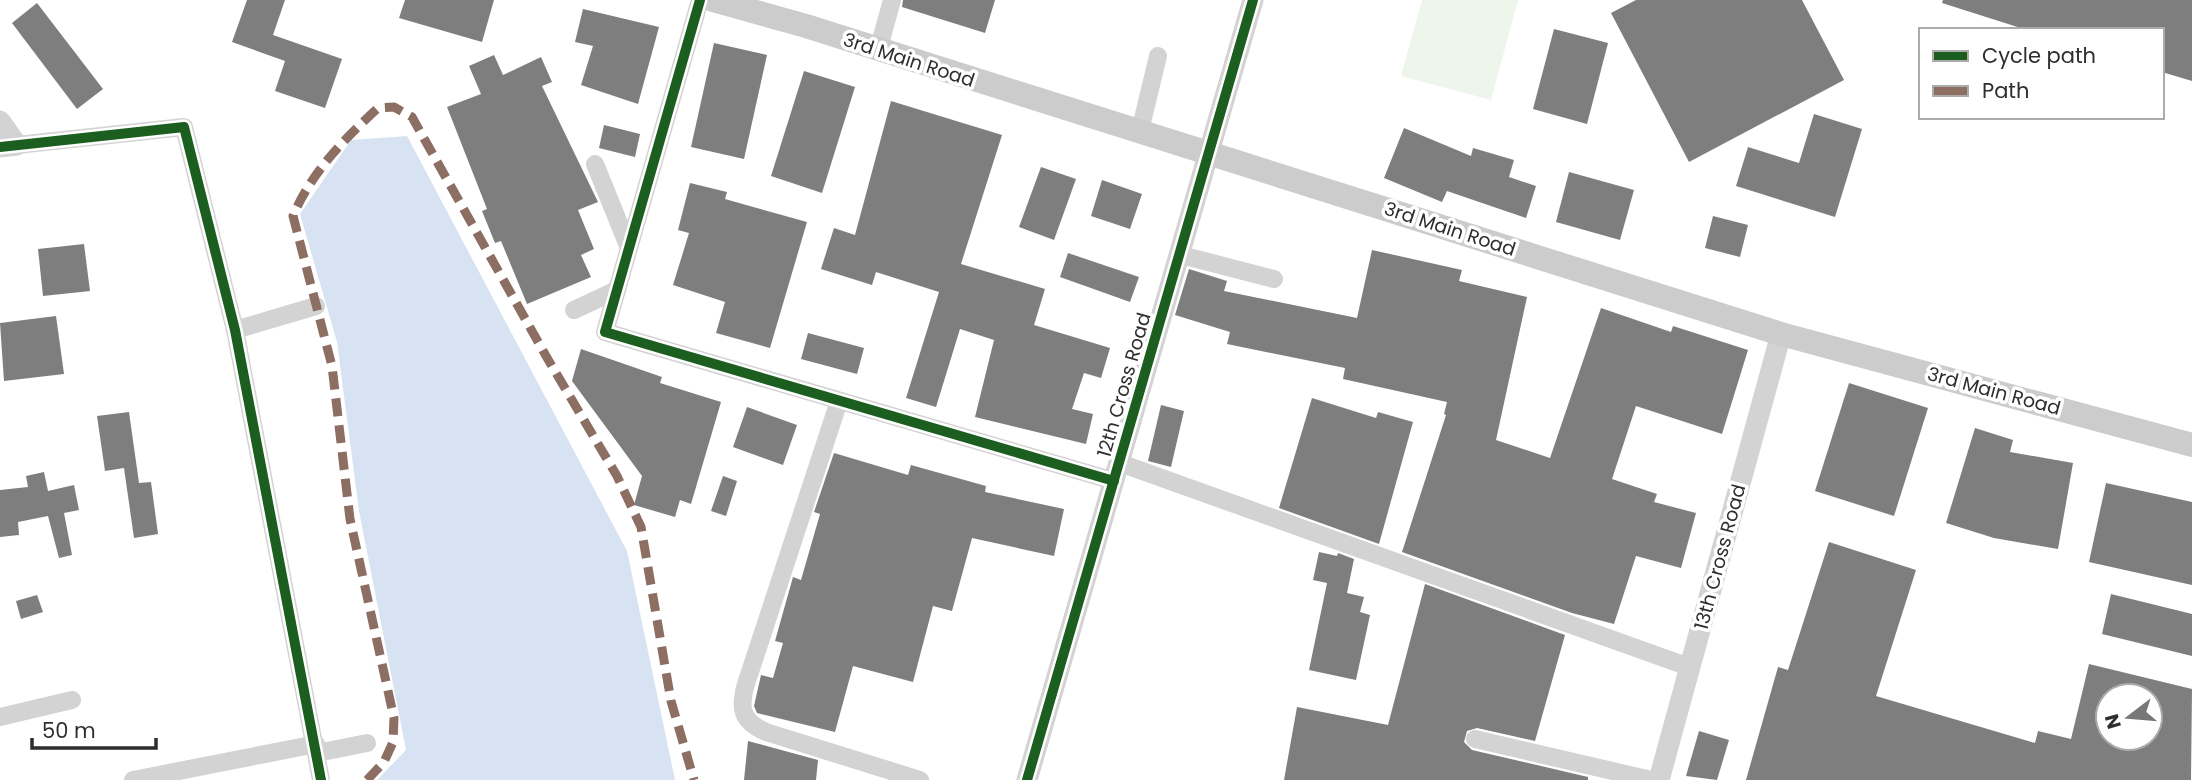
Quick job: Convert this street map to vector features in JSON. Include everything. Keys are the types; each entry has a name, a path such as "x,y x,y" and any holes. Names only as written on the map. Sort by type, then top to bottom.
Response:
{"main road":[{"name":"3rd Main Road","path":"713,0 1211,153 1781,334 2192,445"}],"street":[{"path":"700,0 605,332 839,401 1117,472 1689,667"},
{"path":"878,51 892,0"},
{"name":"12th Cross Road","path":"1027,780 1211,153 1253,0"},
{"path":"1140,131 1158,56"},
{"path":"0,121 8,146 184,127 236,330 321,780"},
{"path":"595,164 629,248"},
{"path":"1181,255 1274,279"},
{"path":"575,310 617,290"},
{"path":"236,330 316,306"},
{"name":"13th Cross Road","path":"1659,780 1781,334"},
{"path":"839,401 746,684 741,704 743,716 752,726 766,732 920,780"},
{"path":"0,717 72,700"},
{"path":"1475,739 1651,780"},
{"path":"132,780 367,743"}],"shaded area":[{"path":"1422,0 1518,0 1491,100 1401,76"}],"water":[{"path":"407,136 627,551 675,780 377,780 406,750 359,511 337,342 300,214 351,140"}],"building":[{"path":"247,0 285,0 273,35 342,59 325,108 275,91 285,61 232,42"},
{"path":"405,0 494,0 482,42 399,18"},
{"path":"903,0 995,0 985,33 902,7"},
{"path":"1636,0 1802,0 1844,80 1689,162 1611,13"},
{"path":"1943,0 2192,0 2192,81 2164,73 2164,28 2021,28 1942,3"},
{"path":"37,3 103,89 77,109 12,23"},
{"path":"583,9 659,27 638,104 581,85 593,46 575,42"},
{"path":"1554,29 1608,43 1587,124 1533,109"},
{"path":"714,43 767,55 744,159 691,147"},
{"path":"494,55 503,75 541,57 552,82 542,86 598,202 578,210 594,249 581,255 591,277 527,304 501,241 495,243 482,211 487,209 447,107 481,94 469,66"},
{"path":"804,71 855,87 822,193 771,176"},
{"path":"891,101 1002,135 961,264 1045,289 1034,325 1110,348 1101,378 1084,373 1072,409 1093,414 1086,444 975,417 994,340 960,329 936,407 906,398 939,292 876,272 872,285 821,269 834,228 855,235"},
{"path":"1814,114 1862,129 1835,217 1736,186 1748,147 1799,163"},
{"path":"604,125 640,134 635,157 599,148"},
{"path":"1404,128 1471,156 1473,148 1514,160 1509,177 1536,186 1526,218 1447,191 1442,202 1384,178"},
{"path":"1041,167 1076,179 1054,240 1019,227"},
{"path":"1569,172 1634,190 1620,240 1556,222"},
{"path":"1102,180 1142,194 1130,229 1091,216"},
{"path":"690,183 727,192 725,199 807,222 770,348 716,333 725,302 673,285 689,233 678,230"},
{"path":"1713,216 1748,225 1740,257 1705,248"},
{"path":"84,244 90,291 43,296 38,249"},
{"path":"1372,250 1462,270 1459,281 1527,297 1496,440 1550,458 1601,308 1671,332 1673,326 1748,350 1722,434 1636,406 1612,479 1657,494 1654,502 1696,513 1681,568 1636,556 1614,624 1572,613 1402,552 1446,415 1447,402 1343,379 1345,368 1227,344 1230,332 1175,315 1189,269 1227,281 1224,291 1357,318"},
{"path":"1068,253 1139,277 1130,302 1060,277"},
{"path":"56,316 64,374 4,381 0,323"},
{"path":"808,333 864,348 857,374 801,359"},
{"path":"581,349 662,377 660,383 721,402 691,504 680,500 675,517 634,505 642,476 572,381"},
{"path":"1849,383 1928,408 1894,516 1815,491"},
{"path":"1312,398 1376,418 1378,412 1413,422 1379,544 1279,508"},
{"path":"1161,405 1184,411 1171,467 1148,461"},
{"path":"747,407 797,425 783,465 733,447"},
{"path":"129,412 139,483 151,482 158,534 134,538 124,468 105,471 97,416"},
{"path":"1975,428 2013,440 2010,452 2073,463 2058,549 1994,538 1946,523"},
{"path":"834,453 908,475 911,465 986,486 985,492 1064,509 1054,556 972,538 952,611 933,606 913,682 853,666 835,732 757,713 754,706 761,675 773,678 783,643 775,641 793,577 801,580 820,514 814,512"},
{"path":"44,472 48,491 74,485 79,510 64,513 72,555 59,558 48,516 18,522 19,535 0,537 0,490 28,487 26,476"},
{"path":"723,476 737,481 726,516 711,511"},
{"path":"2106,483 2192,502 2192,585 2089,562"},
{"path":"1829,542 1916,570 1876,696 2035,743 2038,731 2071,739 2089,664 2163,682 2094,682 2094,752 2164,752 2164,682 2192,689 2191,780 1746,780 1778,667 1788,670"},
{"path":"1319,552 1337,556 1338,553 1354,559 1347,593 1364,597 1360,612 1370,615 1356,680 1309,670 1327,583 1313,580"},
{"path":"1425,584 1565,635 1535,741 1477,728 1467,731 1464,742 1472,750 1588,777 1588,780 1284,780 1297,707 1388,725"},
{"path":"2111,594 2192,614 2192,656 2102,634"},
{"path":"37,595 43,612 21,619 16,601"},
{"path":"1699,731 1729,740 1717,780 1686,776"},
{"path":"748,741 818,760 816,780 744,780"}],"marked path":[{"path":"367,780 384,762 393,742 394,718 350,519 332,366 293,216 309,185 341,144 378,108 394,107 412,117 546,356 617,476 641,527 671,701 694,780"}],"cycle path":[{"path":"700,0 605,332 1114,481"},
{"path":"1027,780 1253,0"},
{"path":"0,147 184,127 235,330 321,780"}]}
